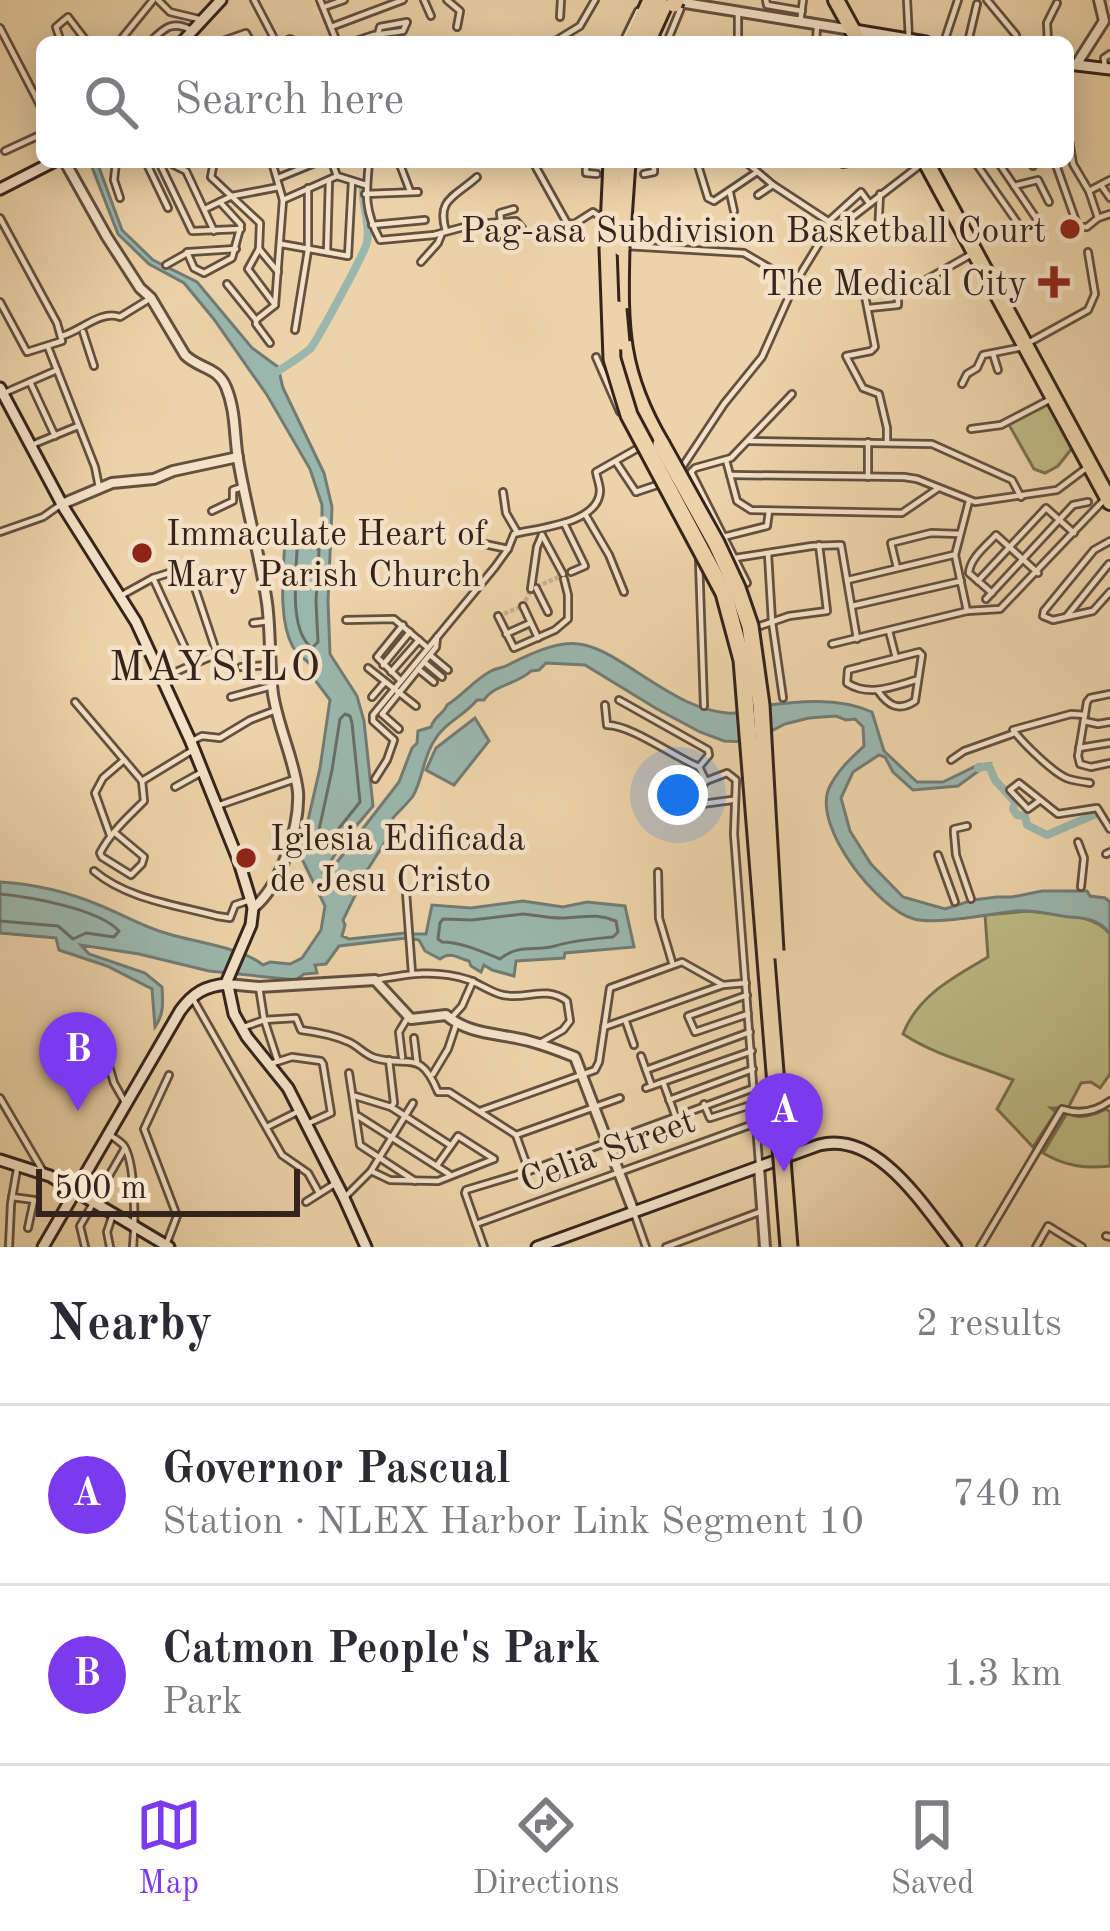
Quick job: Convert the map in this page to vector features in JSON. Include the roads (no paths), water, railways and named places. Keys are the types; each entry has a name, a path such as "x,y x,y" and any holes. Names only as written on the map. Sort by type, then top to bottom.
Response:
{"highway":[{"path":"838,0 858,36"},
{"path":"639,36 665,1"},
{"path":"662,36 665,1"},
{"path":"612,168 608,207 615,342 629,415 715,573 736,632 792,1247"},
{"path":"928,168 1108,495"}],"main road":[{"path":"188,36 221,0"},
{"path":"1074,65 1107,69"},
{"path":"0,189 41,168"},
{"path":"1,391 62,505 121,596 192,745 252,904 251,926 228,980 234,1014 241,1028 274,1061 366,1247"},
{"path":"43,1247 180,1011 192,997 228,980"},
{"path":"537,1247 827,1143 842,1142 890,1168 956,1247"},
{"path":"0,1160 75,1190 163,1245"}],"street":[{"path":"124,36 156,0 170,12 202,20"},
{"path":"254,0 273,36"},
{"path":"335,36 322,4 344,0"},
{"path":"331,27 403,0"},
{"path":"424,0 431,16"},
{"path":"446,0 460,11 457,27"},
{"path":"560,17 561,0"},
{"path":"564,36 580,26 595,0"},
{"path":"800,23 803,0"},
{"path":"907,0 909,36"},
{"path":"946,36 958,0"},
{"path":"988,0 1016,34"},
{"path":"665,1 858,36"},
{"path":"766,2 802,10"},
{"path":"1048,36 1047,23 1057,3"},
{"path":"969,36 977,4"},
{"path":"1074,63 1103,33 1103,4"},
{"path":"737,12 739,36"},
{"path":"59,36 56,27 68,17 82,36"},
{"path":"157,36 170,25 193,31"},
{"path":"816,36 817,26"},
{"path":"0,28 36,98"},
{"path":"372,36 403,32"},
{"path":"1107,69 1104,58 1110,54"},
{"path":"5,151 36,137"},
{"path":"1074,166 1099,218"},
{"path":"68,168 107,237 185,355 224,382 269,621 276,710 298,792 292,839 268,890 252,904 236,904 230,918 137,894 112,885 94,871"},
{"path":"115,168 120,198"},
{"path":"149,168 168,208"},
{"path":"162,168 192,231 242,229"},
{"path":"184,168 214,231"},
{"path":"213,168 211,177 260,223 259,249 248,269 275,305"},
{"path":"256,320 275,305 279,274 283,200 274,168"},
{"path":"278,178 302,168"},
{"path":"334,168 337,176"},
{"path":"368,168 365,189 380,240 499,222 516,221 522,228"},
{"path":"283,200 337,176 365,189 414,192 402,168"},
{"path":"536,168 570,225 593,212 628,248 744,253 795,283"},
{"path":"644,174 654,168"},
{"path":"699,168 708,198 717,201 757,172"},
{"path":"753,168 837,227"},
{"path":"615,460 636,491 678,473 761,357 820,242 917,168"},
{"path":"979,168 1019,225"},
{"path":"1003,168 1038,221 1039,232"},
{"path":"1064,168 1059,170 1076,224 1084,228 1110,214"},
{"path":"421,262 444,232 444,206 477,177"},
{"path":"327,253 329,180"},
{"path":"1014,187 1038,180 1048,202"},
{"path":"1089,191 1110,180"},
{"path":"281,244 349,254 352,181"},
{"path":"758,195 772,185"},
{"path":"1101,185 1110,198"},
{"path":"205,209 232,196 281,187"},
{"path":"295,330 308,250 308,188"},
{"path":"828,221 861,192 869,203"},
{"path":"729,193 734,211"},
{"path":"878,233 880,194"},
{"path":"188,252 194,268 204,273 229,261 242,229 220,202"},
{"path":"503,242 500,212 514,208"},
{"path":"0,218 62,341 28,352 0,302"},
{"path":"372,225 425,220"},
{"path":"166,265 188,252 236,249"},
{"path":"259,249 279,274"},
{"path":"868,308 898,305 898,289 917,285 975,252"},
{"path":"962,384 983,355 1026,345 1088,310 1094,294 1088,252"},
{"path":"227,284 270,343"},
{"path":"865,296 874,350 846,356 863,388 879,394 887,442"},
{"path":"62,336 111,314 120,317 151,298"},
{"path":"82,329 94,367"},
{"path":"48,347 99,487"},
{"path":"993,354 998,370"},
{"path":"596,357 698,556 704,706"},
{"path":"1,391 57,370"},
{"path":"30,382 55,436"},
{"path":"747,583 691,472 726,460 792,394"},
{"path":"971,429 1001,424 1054,398"},
{"path":"29,446 78,426"},
{"path":"748,441 932,443 1012,480 1021,496"},
{"path":"868,442 868,477"},
{"path":"516,532 542,532 585,514 599,496 596,472 640,447"},
{"path":"0,532 43,517 99,487 154,479 238,457"},
{"path":"726,460 740,505 751,510 902,512 938,488"},
{"path":"730,475 917,479 969,501 1057,490 1090,465"},
{"path":"212,511 232,501 233,490 245,486"},
{"path":"503,492 506,513 516,532"},
{"path":"832,644 967,611 1003,608 1108,495"},
{"path":"967,611 955,555 969,501"},
{"path":"986,599 1073,505 1088,502"},
{"path":"978,581 1046,508 1074,533"},
{"path":"723,537 766,526 769,511"},
{"path":"585,514 624,592"},
{"path":"564,523 585,566 571,572"},
{"path":"397,691 401,681 424,662 437,637 508,549 516,532"},
{"path":"499,616 514,648 568,620 563,577 542,532"},
{"path":"542,532 533,589 548,612"},
{"path":"897,568 891,543 931,532 960,534"},
{"path":"992,592 969,573 973,560 996,535 1038,573"},
{"path":"1110,541 1094,550 1043,613 1049,620 1093,611 1110,592"},
{"path":"476,542 508,549"},
{"path":"753,628 826,611 819,545"},
{"path":"735,558 841,545 857,639"},
{"path":"768,552 783,698"},
{"path":"848,580 955,555"},
{"path":"1066,616 1109,566"},
{"path":"121,596 185,567 217,654 162,678"},
{"path":"153,578 194,665"},
{"path":"852,606 961,581"},
{"path":"523,606 538,638"},
{"path":"346,620 394,619 448,670"},
{"path":"253,623 269,621"},
{"path":"506,634 530,623"},
{"path":"401,681 377,656 403,625"},
{"path":"889,631 896,658"},
{"path":"383,664 411,632"},
{"path":"391,672 419,639"},
{"path":"375,779 394,740 372,717 429,651"},
{"path":"878,692 893,707 915,701 922,655 848,670 849,686 878,692 916,680"},
{"path":"424,662 442,676"},
{"path":"241,668 270,664"},
{"path":"368,668 416,706"},
{"path":"416,668 434,682"},
{"path":"372,697 385,682"},
{"path":"231,697 272,686"},
{"path":"1110,694 1090,698 1078,760 1090,767 1110,763"},
{"path":"619,700 709,752 699,767"},
{"path":"75,702 142,781 144,801 112,834 101,849 102,857 129,874 144,860 112,834 94,793 124,760"},
{"path":"605,705 607,725 623,725 699,767 706,781"},
{"path":"142,781 202,736 220,739 276,710"},
{"path":"380,712 399,729"},
{"path":"1090,783 1053,771 1013,730 1074,713 1098,724 1110,722"},
{"path":"951,760 1016,734"},
{"path":"1079,748 1110,742"},
{"path":"175,787 203,771"},
{"path":"698,805 698,793 706,781 724,773 736,780 736,870 765,1247"},
{"path":"217,806 295,779"},
{"path":"1039,801 1028,808 1010,791 1018,783 1062,815 1097,808 1110,829"},
{"path":"672,808 735,800"},
{"path":"967,826 954,833 956,855 971,898"},
{"path":"1078,842 1083,853 1082,887"},
{"path":"938,855 955,902"},
{"path":"1083,864 1093,861"},
{"path":"658,872 659,918 672,962"},
{"path":"406,892 412,973"},
{"path":"479,1112 595,1070 610,988 682,962 723,985"},
{"path":"228,980 260,987 435,972 472,981 504,996 542,992 566,999 568,1024 538,1044"},
{"path":"375,980 408,1017 442,1015 575,1057 646,1247"},
{"path":"432,1076 448,1049 453,1021 472,981"},
{"path":"604,1027 723,985 746,983"},
{"path":"260,987 274,1061 300,1058 323,1064 331,1113 307,1124"},
{"path":"747,995 688,1015 694,1032 748,1014"},
{"path":"192,997 282,1156 308,1173 319,1193"},
{"path":"403,1059 399,1032 408,1017"},
{"path":"241,1028 296,1018 301,1030 352,1043 369,1056 417,1064 432,1076 438,1092 449,1092 516,1135 529,1171"},
{"path":"625,1020 634,1045"},
{"path":"646,1070 750,1032"},
{"path":"414,1038 417,1064"},
{"path":"103,1046 114,1085 126,1104"},
{"path":"641,1056 649,1087 752,1051"},
{"path":"389,1059 391,1107"},
{"path":"669,1100 753,1069"},
{"path":"349,1072 360,1145 415,1181"},
{"path":"163,1245 177,1216 145,1129 169,1076"},
{"path":"663,1082 675,1115"},
{"path":"484,1247 465,1192 754,1088"},
{"path":"354,1096 391,1107 450,1145"},
{"path":"0,1098 44,1174"},
{"path":"516,1135 620,1098"},
{"path":"980,1247 1062,1109 1090,1111 1110,1101"},
{"path":"344,1198 371,1171 413,1103"},
{"path":"704,1104 710,1118 755,1103"},
{"path":"267,1127 300,1111"},
{"path":"356,1114 449,1174"},
{"name":"Celia Street","path":"476,1224 756,1123"},
{"path":"108,1134 125,1148 136,1228 134,1247"},
{"path":"371,1171 390,1180 438,1181 494,1159 458,1136 436,1166"},
{"path":"85,1247 79,1228 125,1148"},
{"path":"9,1247 17,1164"},
{"path":"306,1202 337,1183"},
{"path":"12,1196 34,1200 28,1228"},
{"path":"666,1247 763,1210"},
{"path":"110,1247 107,1232 113,1214"},
{"path":"1036,1247 1048,1226 1082,1247"}],"water":[{"path":"92,168 99,168 122,230 153,260 197,282 252,348 278,367 283,388 324,473 332,507 330,654 357,696 373,806 323,873 327,875 399,782 418,731 431,727 447,705 493,670 551,647 582,644 687,702 716,711 737,713 818,702 872,712 884,751 917,782 943,782 988,764 958,786 913,790 879,755 853,772 841,798 850,831 871,864 903,897 945,909 973,900 1042,891 1087,891 1110,902 1110,934 1087,919 1029,911 923,921 883,900 839,844 826,804 836,776 864,746 863,727 855,719 809,718 750,742 724,741 657,709 585,665 546,663 477,700 443,729 430,748 413,796 393,818 394,828 343,920 342,936 406,933 407,938 339,946 326,964 315,965 317,973 296,980 209,971 81,945 89,954 145,973 162,987 163,1003 155,1027 152,989 107,966 59,950 56,938 0,933 0,882 75,896 151,928 228,949 263,965 290,964 302,958 321,930 325,906 300,855 330,700 315,680 314,667 293,647 283,593 285,537 322,531 322,505 310,469 267,395 213,318 184,283 149,264 118,234"},
{"path":"475,718 489,741 454,785 426,770 436,748"},
{"path":"523,901 563,907 587,902 625,906 634,947 516,961 514,976 484,965 481,972 454,956 440,959 425,951 419,940 408,938 408,934 426,934 432,905 471,908"}],"waterway":[{"path":"271,376 310,349 358,262 368,235 363,186"},
{"path":"978,768 989,766 1015,802 1017,815 1025,816 1027,825 1047,835 1098,813"}],"tunnel":[{"path":"498,616 523,606 531,589 571,572"}],"railway":[{"path":"784,1172 790,1247"}],"place":[{"name":"Pag-asa Subdivision Basketball Court","path":"1070,229"},
{"name":"The Medical City","path":"1054,282"},
{"name":"Immaculate Heart of Mary Parish Church","path":"142,553"},
{"name":"Iglesia Edificada de Jesu Cristo","path":"246,858"},
{"name":"Catmon People's Park","path":"78,1111"},
{"name":"Governor Pascual","path":"784,1172"}],"district":[{"name":"MAYSILO","path":"216,665"}]}
